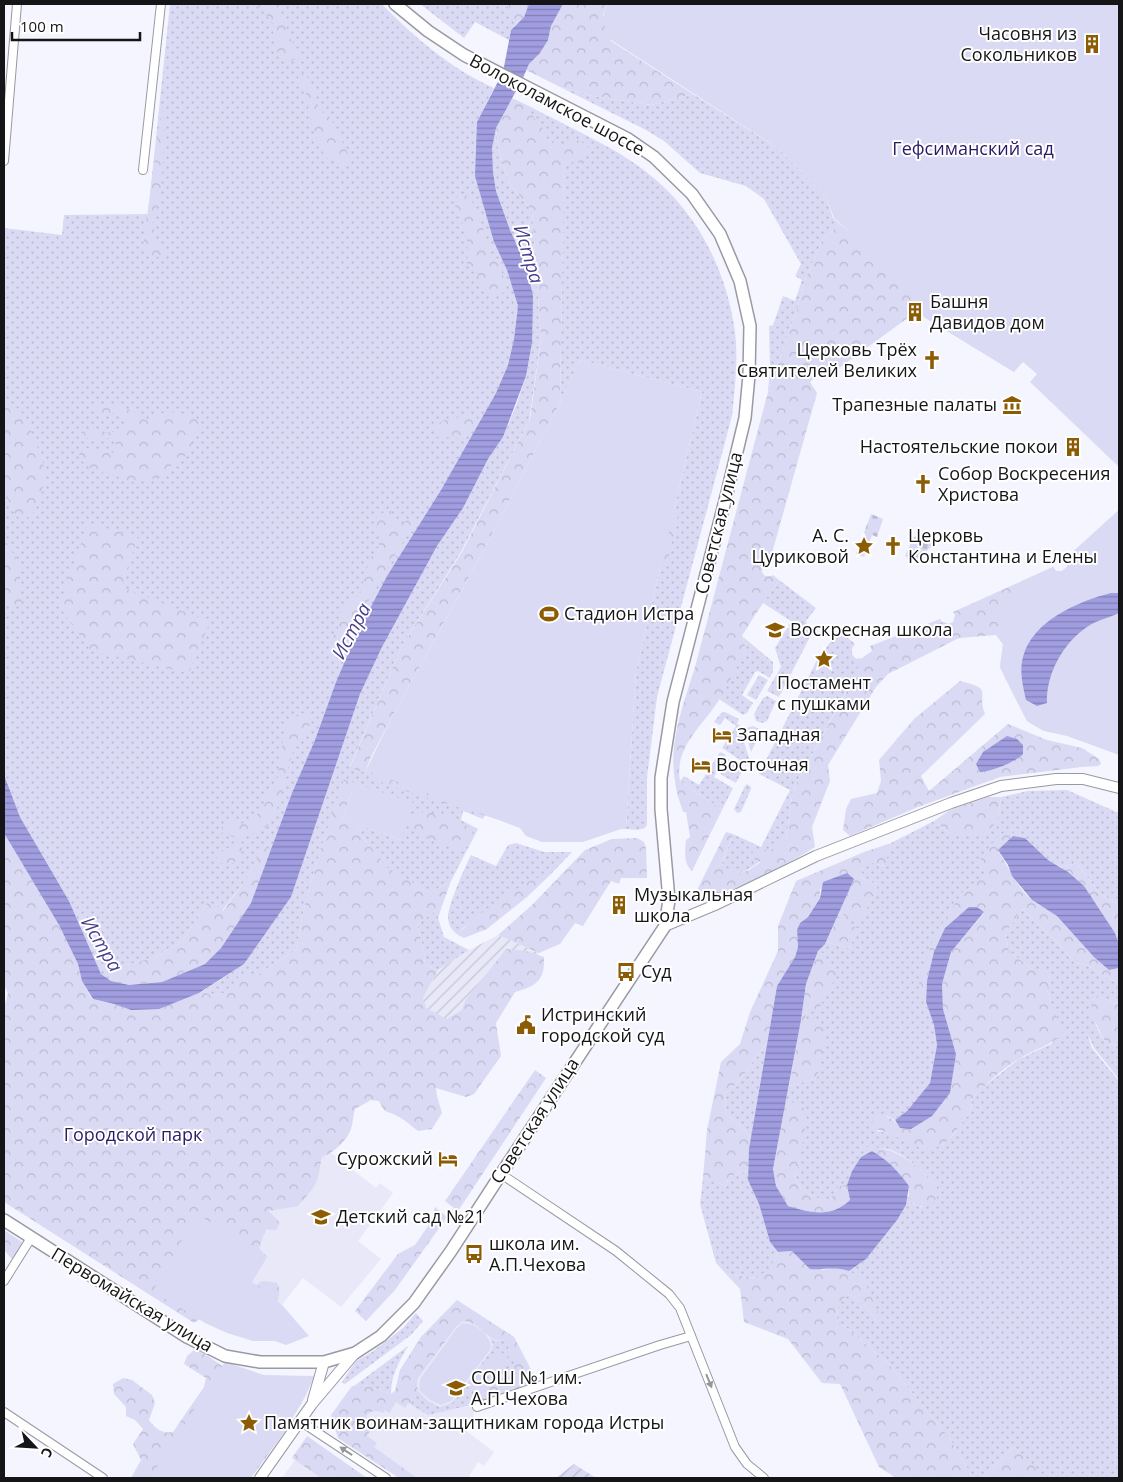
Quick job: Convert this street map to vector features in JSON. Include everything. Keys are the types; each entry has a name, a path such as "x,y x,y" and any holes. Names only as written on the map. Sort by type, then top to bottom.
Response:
{"main road":[{"name":"Волоколамское шоссе","path":"395,4 428,31 464,55 628,138 654,157 692,194 720,234 740,281 750,326 749,375 745,418"},
{"name":"Советская улица","path":"260,1478 312,1404 355,1353 381,1336 414,1303 452,1251 500,1174 665,926 669,900 661,809 661,778 671,711 728,493 745,418"},
{"path":"665,926 816,856 951,803 1001,786 1056,779 1083,779 1119,788"},
{"name":"Первомайская улица","path":"4,1220 187,1338 225,1356 260,1362 324,1362 355,1353"},
{"name":"Советская улица","path":"312,1404 324,1362"}],"street":[{"path":"4,161 17,4"},
{"path":"143,170 161,4"},
{"path":"500,1174 583,1228 669,1294 680,1308 735,1447 747,1464 764,1478"},
{"path":"4,1281 31,1238"},
{"path":"477,1407 691,1336"},
{"path":"4,1412 103,1478"},
{"path":"300,1421 386,1478"}],"shaded area":[{"path":"529,4 563,4 551,26 548,40 540,53 529,64 496,128 492,148 496,191 510,230 526,265 533,296 532,343 526,376 503,437 488,459 463,508 437,546 382,647 360,694 291,897 244,964 199,993 159,1009 131,1010 93,999 82,981 78,964 59,925 4,833 4,775 20,817 69,901 101,974 111,981 129,985 162,982 205,964 221,948 251,903 292,793 357,633 387,576 441,490 496,393 508,365 514,339 518,306 507,270 494,242 475,176 477,122 503,72 511,30 524,17"},
{"path":"1111,593 1119,593 1119,613 1091,625 1070,642 1053,670 1047,692 1047,703 1037,706 1026,700 1021,668 1028,644 1036,633 1058,614 1071,607"},
{"path":"1007,736 1017,739 1023,745 1023,754 1003,766 980,772 976,764 983,752"},
{"path":"1013,836 1025,838 1048,860 1068,872 1084,886 1115,933 1119,944 1119,968 1109,970 1094,957 1057,916 1032,900 1012,876 1008,865 998,850"},
{"path":"847,873 854,879 825,944 818,951 806,984 773,1169 776,1186 788,1206 813,1212 836,1210 850,1200 847,1185 852,1171 861,1157 872,1151 883,1158 901,1175 909,1186 906,1205 897,1220 866,1259 849,1271 834,1268 810,1269 792,1251 778,1252 770,1242 759,1204 748,1180 749,1149 777,986 795,957 798,947 797,930 800,923 808,917 820,898 823,882"},
{"path":"969,907 977,907 984,912 951,952 942,984 943,1009 956,1054 950,1093 932,1116 911,1129 900,1128 895,1120 907,1111 930,1083 937,1045 934,1025 926,1002 927,981 934,952 945,928"},
{"path":"498,935 539,953 518,981 422,1034 423,998 438,970 469,950"},
{"name":"Детский сад №21","path":"316,1141 376,1188 380,1183 393,1193 358,1241 381,1259 341,1307 303,1278 282,1305 251,1282 249,1246"},
{"name":"СОШ №1 им. А.П.Чехова","path":"457,1300 514,1337 537,1381 475,1404 473,1418 465,1430 494,1452 484,1466 478,1462 468,1478 399,1478 338,1438 331,1415 352,1386 364,1385 391,1394 395,1391 400,1370 421,1337"},
{"path":"295,1460 321,1478 282,1478"}],"green space":[{"path":"170,4 382,4 407,28 448,62 494,88 477,122 487,216 494,242 507,270 518,306 514,339 508,365 496,393 441,490 387,576 357,633 292,793 272,848 262,850 247,878 222,911 207,903 182,942 152,958 116,968 110,976 111,981 101,974 69,901 20,817 4,775 4,228 62,235 64,215 148,214"},
{"path":"258,4 279,4 290,38 295,47 301,52 298,59 286,62 279,58 273,37 273,24"},
{"path":"420,4 508,4 509,14 517,23 511,30 509,40 475,22 464,38"},
{"path":"508,4 529,4 524,17 517,23 508,14"},
{"path":"563,4 607,4 603,15 611,41 693,94 651,105 593,96 560,87 526,70 548,40 551,26"},
{"name":"Гефсиманский сад","path":"607,4 1119,4 1119,467 1030,382 1037,374 1023,362 1014,372 924,317 918,306 920,301 908,292 888,267 834,218 826,197 779,149 611,40 604,22"},
{"path":"302,72 308,78 317,98 318,106 322,112 330,117 351,160 344,165 328,159 322,152 310,119 306,93 297,79"},
{"path":"560,87 593,96 651,105 693,94 779,149 826,197 833,218 840,224 823,239 805,280 797,310 768,392 770,369 769,326 773,325 783,296 795,301 802,280 795,276 801,264 764,199 746,186 700,173 664,141"},
{"path":"512,98 529,106 533,116 544,131 547,140 561,147 568,139 578,141 590,150 582,163 564,160 560,403 480,557 392,717 370,759 365,773 350,767 402,646 462,552 530,419 541,339 532,211 509,183 498,147 496,128"},
{"path":"529,106 604,145 632,162 645,171 678,202 704,239 714,259 723,280 734,325 736,359 732,416 657,697 647,778 647,825 645,828 638,830 626,829 636,671 702,392 580,360 560,403 564,149 547,140 542,127 530,115"},
{"path":"166,111 161,193 153,222 155,237 165,246 166,254 158,257 145,255 143,247 161,112"},
{"path":"496,128 498,147 509,183 532,211 541,339 529,421 461,552 402,646 350,766 365,772 366,770 485,815 483,819 463,811 461,820 478,829 451,881 430,893 388,869 364,839 357,824 401,840 345,779 310,885 296,950 257,975 240,975 231,991 212,996 203,991 244,964 291,897 360,694 382,647 437,546 463,508 488,459 503,437 526,376 532,343 526,265 510,230 496,191 492,148"},
{"path":"460,195 469,196 478,213 491,254 500,266 505,291 498,296 489,297 480,288 482,280 467,264 467,238 453,201"},
{"path":"840,224 1032,348 1014,372 924,317 918,306 912,306 908,310 909,317 824,379 818,376 810,382 817,393 770,560 767,558 765,560 767,563 762,566 762,572 765,576 773,575 779,580 742,636 746,649 726,688 691,738 681,758 679,769 680,781 722,810 692,871 685,857 686,840 690,837 686,812 683,812 678,797 673,767 678,723 695,667 768,392 797,310 805,280 823,239"},
{"name":"Стадион Истра","path":"580,360 702,392 636,671 626,829 583,842 542,842 526,836 520,828 366,770 392,717 480,557 560,403"},
{"path":"4,399 16,407 25,417 45,471 39,501 34,512 26,518 17,517 8,499 4,478"},
{"path":"108,403 128,409 145,420 162,413 171,412 195,416 199,423 198,433 191,436 191,451 172,465 164,477 130,482 93,470 83,462 79,454 87,448 113,453 116,445 112,437 95,441 79,435 91,428 109,432 126,427 123,419 117,413 99,414 92,411 99,405"},
{"path":"470,415 478,419 477,427 462,441 454,436 436,437 434,428 442,421"},
{"path":"675,507 679,511 667,565 662,566 658,564"},
{"path":"390,510 400,524 414,517 415,526 409,532 369,600 347,647 334,648 331,640 338,628 342,611 359,595 370,559 379,546 376,524 377,515"},
{"path":"1119,510 1044,731 1027,721 1011,690 1000,667 1003,644 996,635 959,638 888,674 876,687 828,765 830,781 812,827 815,847 794,860 734,889 712,894 697,890 726,832 733,834 721,865 737,874 749,870 761,862 751,858 754,848 770,851 786,839 793,790 851,683 862,658 872,651 870,646 940,619 948,624 953,622 955,615 953,612 1053,567 1056,571 1062,571 1067,567 1065,559"},
{"path":"1119,510 1119,755 1067,736 1044,731 1027,721 1000,667 1003,644 996,635 1003,605 1024,580 1053,567 1056,571 1062,571 1067,567 1065,559"},
{"path":"871,514 883,519 877,537 872,535 864,557 856,554"},
{"path":"88,524 138,536 122,587 210,622 189,673 91,651 59,606"},
{"path":"920,534 934,539 935,543 915,562 905,556 913,538"},
{"path":"4,539 19,563 22,606 4,604"},
{"path":"779,580 816,608 806,621 811,635 779,697 767,691 781,667 775,648 791,621 763,603"},
{"path":"839,630 855,644 852,648 852,654 856,659 862,658 858,669 793,790 786,839 757,863 737,874 721,866 733,834 761,847 790,790 759,774 816,662"},
{"path":"742,636 773,662 773,671 770,678 758,671 755,672 742,695 753,703 747,713 743,715 719,699 746,649"},
{"path":"759,675 768,680 756,700 747,695"},
{"path":"960,681 981,689 985,714 921,776 929,791 1008,724 1047,740 1082,748 1099,759 1101,764 1098,766 1000,777 918,807 850,836 843,830 846,809 851,799 877,793 881,781 879,760 914,719"},
{"path":"767,696 776,701 767,721 762,723 756,721 754,714 763,698"},
{"path":"725,712 739,719 737,724 741,726 740,729 749,758 746,764 722,748 736,726 725,718 720,725 714,722 721,713"},
{"path":"302,713 310,716 309,729 295,747 273,818 266,827 241,840 242,852 238,860 230,864 218,862 216,853 233,846 236,838 220,832 224,823 233,821 241,824 255,817 264,806 267,796 277,781 284,731 293,716"},
{"path":"753,726 761,732 751,752 744,729"},
{"path":"720,752 726,755 714,777 733,788 722,810 680,781 684,776 699,785"},
{"path":"728,759 743,769 736,783 720,774"},
{"path":"381,769 506,822 386,785 375,777"},
{"name":"Городской парк","path":"344,779 355,783 342,819 357,824 364,839 388,868 430,893 451,881 442,906 417,924 424,951 425,965 438,970 423,998 426,1008 447,1019 462,1010 465,1001 506,949 526,951 544,957 543,972 534,985 515,992 496,1023 501,1056 474,1094 466,1097 436,1088 442,1113 432,1129 418,1131 402,1119 385,1110 379,1101 371,1100 355,1109 349,1133 339,1146 331,1153 322,1157 317,1181 307,1196 298,1206 269,1211 280,1223 276,1230 266,1229 259,1248 267,1257 251,1282 194,1323 4,1202 4,1008 8,993 4,986 4,833 59,925 78,964 82,981 92,999 131,1010 203,991 212,996 230,991 240,975 257,975 296,950 310,885"},
{"path":"355,783 414,803 401,840 342,819"},
{"path":"747,784 751,789 741,812 737,813 734,809"},
{"path":"1067,790 1119,813 1119,905 1098,892 1077,863 1061,867 1048,860 1025,838 1013,836 1011,828 987,875 961,894 921,1000 926,1002 934,1025 937,1045 930,1083 907,1111 895,1120 887,1116 877,1131 891,1133 906,1142 942,1145 953,1135 972,1109 971,1100 982,1088 1019,1059 1053,1043 1051,1003 1047,989 1050,977 1033,970 1009,951 1005,933 1023,909 1060,945 1075,963 1087,966 1107,978 1119,982 1119,1004 1099,997 1092,1000 1096,1026 1106,1044 1119,1045 1119,1079 1094,1048 1087,1033 1092,1048 1119,1081 1119,1478 1040,1478 1043,1476 1014,1447 982,1478 973,1478 950,1439 887,1362 837,1320 838,1303 849,1294 864,1304 878,1323 865,1283 849,1271 866,1259 906,1205 908,1196 913,1204 922,1207 937,1186 902,1155 888,1149 867,1148 852,1171 847,1185 836,1189 831,1200 821,1200 801,1189 795,1178 800,1158 786,1099 789,1086 817,1078 820,1027 805,1021 807,1009 817,1011 824,960 824,954 818,951 826,942 849,948 858,930 837,918 839,913 860,922 878,885 861,878 864,860 884,866 891,843 934,821 950,834 998,818 1001,797 1028,791"},
{"path":"988,797 1001,797 998,818 993,826 983,834 969,836 950,834 934,821 950,810"},
{"path":"424,811 451,817 472,829 473,837 468,847 456,850 411,828 409,819"},
{"path":"1011,828 1013,836 998,851 1017,883 1033,901 1058,917 1109,970 1119,968 1119,982 1107,978 1087,966 1075,963 1060,945 1023,909 1005,933 1009,951 1033,970 1043,970 1050,978 1047,989 1064,1033 1013,1063 988,1083 971,1100 972,1109 948,1140 932,1149 922,1148 877,1129 871,1124 876,1115 880,1115 893,1120 900,1128 956,1054 943,1009 942,984 951,952 984,913 977,907 927,981 926,1002 921,1001 919,979 934,937 961,894 986,875 980,860 997,837"},
{"path":"637,838 644,842 646,848 647,878 621,878 619,884 611,881 583,926 575,923 560,944 539,953 498,935 532,905 585,850 612,839"},
{"path":"516,843 544,852 572,852 550,875 535,879 503,898 463,928 458,935 449,924 448,913 471,855 496,866 508,845"},
{"path":"891,843 885,866 864,861 861,878 878,885 860,923 839,913 853,879 820,889 820,897 808,917 800,923 797,930 798,947 795,957 777,986 767,1043 738,1082 725,1094 726,1114 739,1124 751,1139 748,1171 729,1176 726,1186 703,1178 707,1130 721,1062 740,1044 750,1012 778,951 778,926 796,881 864,852"},
{"path":"272,848 251,903 221,948 205,964 162,982 129,985 111,981 110,976 116,968 152,958 182,942 207,903 214,904 223,911 247,878 262,849"},
{"path":"1077,863 1098,892 1119,905 1119,944 1115,933 1061,867"},
{"path":"550,875 527,897 487,929 464,938 458,935 472,921 505,896 534,879"},
{"path":"442,906 438,918 444,937 469,950 438,970 425,965 424,951 417,924"},
{"path":"837,918 859,929 849,948 826,942"},
{"path":"818,951 824,954 824,960 838,973 817,1012 807,1010 805,1021 817,1022 820,1027 827,1030 817,1078 789,1086 806,984"},
{"path":"1099,997 1119,1004 1119,1045 1106,1044 1091,1014 1092,1000"},
{"path":"767,1043 751,1139 739,1124 726,1114 725,1094 738,1082"},
{"path":"535,1070 546,1078 458,1211 445,1201"},
{"path":"786,1099 808,1110 795,1178 801,1189 821,1200 831,1200 836,1189 847,1185 850,1200 836,1210 813,1212 788,1206 776,1186 773,1169"},
{"path":"867,1147 888,1150 906,1159 923,1171 937,1186 937,1197 932,1205 921,1206 913,1204 909,1197 909,1186 888,1162 872,1151 861,1157"},
{"path":"748,1171 748,1180 759,1204 770,1242 778,1252 770,1269 757,1278 726,1274 716,1263 700,1204 703,1178 726,1186 729,1176"},
{"path":"435,1207 447,1217 395,1290 366,1321 355,1311 398,1254 415,1245 428,1226"},
{"path":"197,1214 267,1257 252,1282 282,1305 309,1336 286,1345 275,1341 253,1341 227,1333 205,1323 153,1291"},
{"path":"4,1230 22,1242 22,1250 12,1259 4,1250"},
{"path":"792,1251 822,1270 837,1267 849,1271 865,1282 882,1322 878,1323 864,1304 849,1294 838,1303 837,1320 887,1362 950,1439 973,1478 896,1478 879,1467 840,1384 822,1383 788,1339 744,1322 740,1289 726,1274 757,1278 770,1268 778,1252"},
{"path":"260,1282 277,1283 279,1295 277,1303 252,1290"},
{"path":"457,1300 514,1337 537,1381 475,1404 474,1398 490,1380 500,1380 515,1364 506,1341 493,1339 475,1325 463,1321 456,1327 418,1378 418,1391 410,1404 408,1403 405,1408 396,1402 389,1413 385,1410 383,1413 374,1411 367,1415 365,1423 370,1431 367,1436 377,1443 374,1447 417,1478 399,1478 338,1438 331,1415 352,1386 364,1385 391,1394 395,1391 400,1370 421,1337"},
{"path":"416,1313 423,1321 411,1335 345,1384 342,1382 356,1361 372,1352 403,1328"},
{"path":"463,1323 476,1327 486,1336 491,1344 490,1350 451,1401 441,1405 430,1400 419,1390 420,1379 457,1328"},
{"path":"490,1338 496,1341 506,1341 515,1364 500,1380 490,1380 474,1398 475,1404 428,1415 410,1404 418,1391 428,1401 440,1407 452,1403 491,1351 493,1344"},
{"path":"408,1346 394,1375 391,1394 364,1385 354,1386"},
{"path":"194,1350 200,1351 248,1383 257,1396 291,1423 251,1478 131,1478 141,1460 133,1444 143,1429 135,1420 126,1416 126,1407 114,1394 113,1384 123,1378 132,1380 152,1395 155,1403 149,1420 160,1430 173,1432 204,1387 206,1378 184,1364 187,1356"},
{"path":"499,1350 509,1359 492,1379 482,1370"},
{"path":"225,1362 264,1375 314,1376 294,1417 249,1478 150,1478"},
{"path":"481,1372 490,1380 477,1395 468,1387"},
{"path":"307,1436 367,1478 321,1478 292,1458"},
{"path":"1014,1447 1044,1476 1040,1478 982,1478"},
{"path":"574,1464 596,1478 556,1478"}],"place":[{"name":"Часовня из Сокольников","path":"1092,44"},
{"name":"Башня Давидов дом","path":"915,312"},
{"name":"Церковь Трёх Святителей Великих","path":"932,360"},
{"name":"Трапезные палаты","path":"1012,405"},
{"name":"Настоятельские покои","path":"1073,447"},
{"name":"Собор Воскресения Христова","path":"923,484"},
{"name":"А. С. Цуриковой","path":"864,546"},
{"name":"Церковь Константина и Елены","path":"893,546"},
{"name":"Стадион Истра","path":"549,614"},
{"name":"Воскресная школа","path":"775,630"},
{"name":"Постамент с пушками","path":"824,659"},
{"name":"Западная","path":"722,735"},
{"name":"Восточная","path":"701,765"},
{"name":"Музыкальная школа","path":"619,905"},
{"name":"Суд","path":"626,972"},
{"name":"Истринский городской суд","path":"526,1025"},
{"name":"Сурожский","path":"448,1159"},
{"name":"Детский сад №21","path":"321,1217"},
{"name":"школа им. А.П.Чехова","path":"474,1254"},
{"name":"СОШ №1 им. А.П.Чехова","path":"456,1388"},
{"name":"Памятник воинам-защитникам города Истры","path":"249,1423"}],"water label":[{"name":"Истра","path":"529,254"},
{"name":"Истра","path":"351,631"},
{"name":"Истра","path":"102,944"}]}
